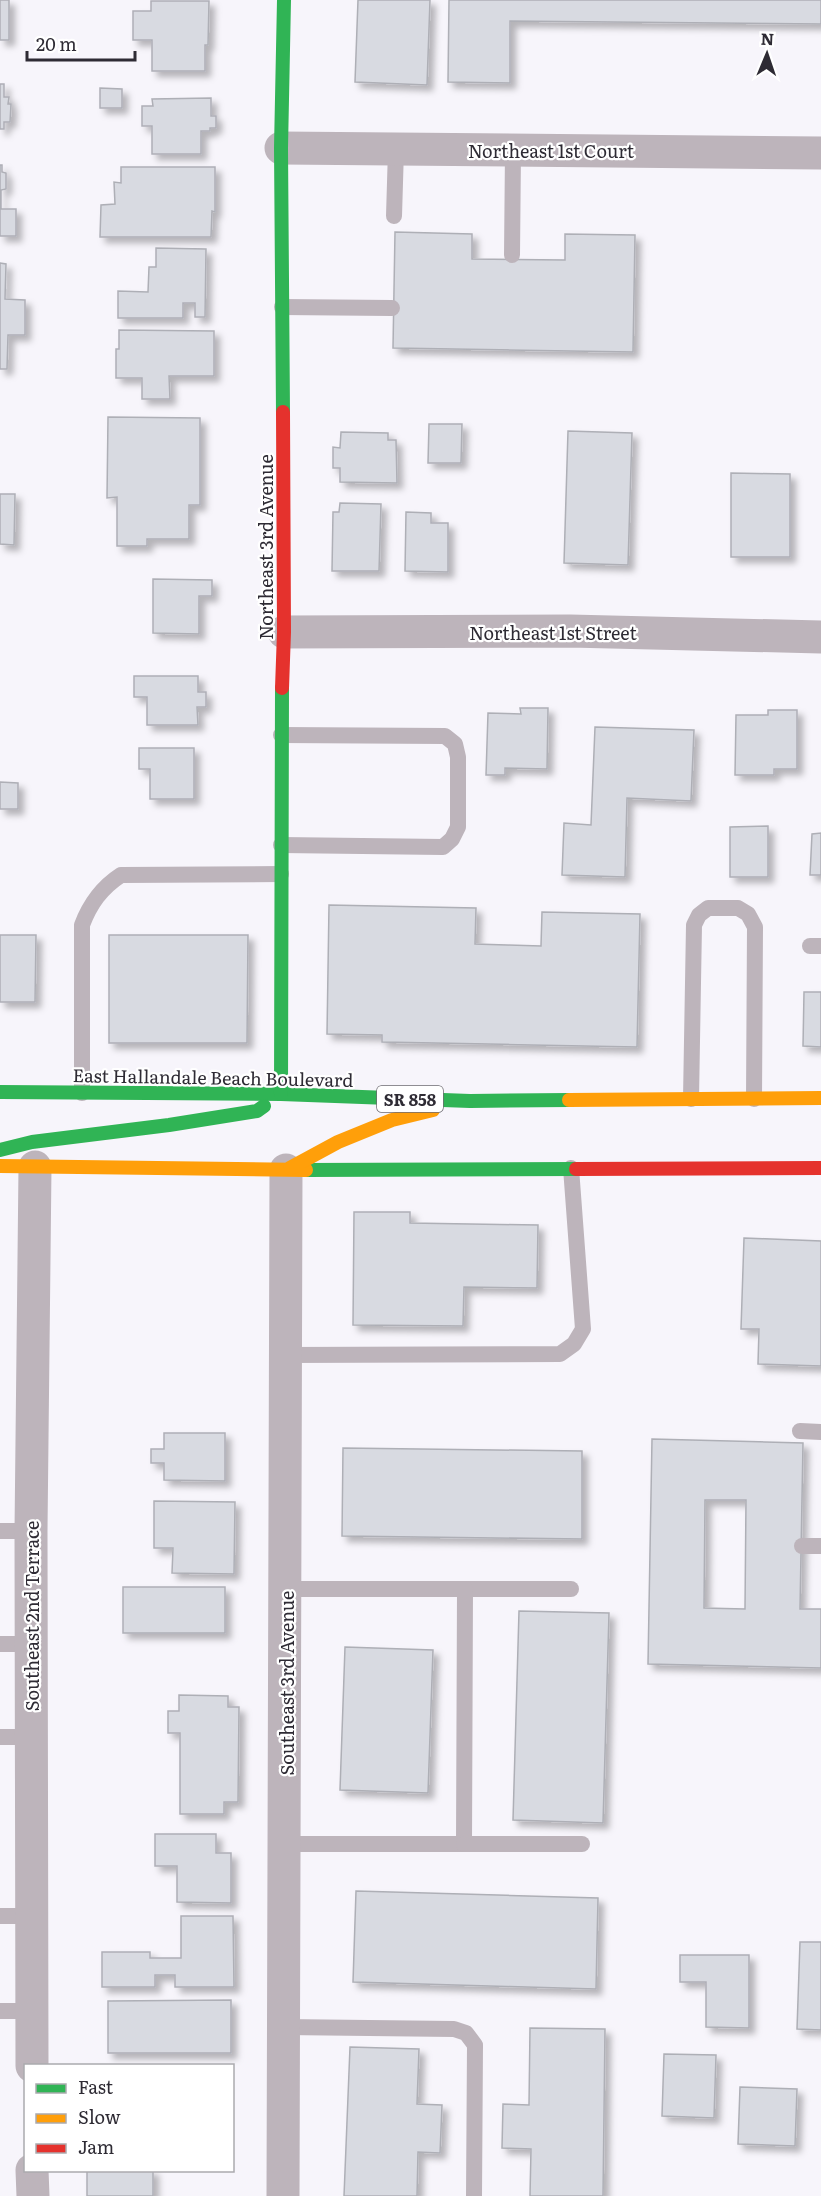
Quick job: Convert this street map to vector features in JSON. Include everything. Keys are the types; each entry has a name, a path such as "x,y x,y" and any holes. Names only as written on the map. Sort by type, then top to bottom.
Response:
{"main road":[{"name":"Northeast 3rd Avenue","path":"281,1094 281,735 284,632 281,148 284,0"},
{"name":"East Hallandale Beach Boulevard","path":"0,1092 281,1094 470,1101 821,1098"},
{"path":"0,1150 32,1142 169,1125 257,1111 281,1094"},
{"path":"286,1170 338,1142 392,1120 470,1101"},
{"path":"0,1166 286,1170 821,1168"}],"street":[{"name":"Northeast 1st Court","path":"281,148 821,153"},
{"name":"Northeast 1st Street","path":"284,632 570,631 821,637"},
{"name":"Southeast 2nd Terrace","path":"32,2064 32,1916 16,1737 15,1531 35,1167"},
{"name":"Southeast 3rd Avenue","path":"283,2196 286,1170"},
{"path":"33,2172 33,2196"}],"lane":[{"path":"394,216 396,149"},
{"path":"512,255 513,151"},
{"path":"282,307 392,308"},
{"path":"281,735 445,736 455,744 458,757 458,827 452,839 443,847 281,845"},
{"path":"82,1093 82,926 88,911 107,884 121,875 281,874"},
{"path":"691,1099 694,925 699,915 708,908 738,908 748,914 754,927 754,1099"},
{"path":"286,1355 560,1354 574,1344 583,1329 571,1168"},
{"path":"800,1431 821,1432"},
{"path":"802,1546 821,1546"},
{"path":"464,1844 465,1589"},
{"path":"286,1590 571,1589"},
{"path":"285,1844 582,1844"},
{"path":"0,1916 32,1916"},
{"path":"0,2010 32,2011"},
{"path":"284,2026 454,2030 466,2033 475,2044 474,2196"}],"building":[{"path":"0,0 9,0 9,40 0,40"},
{"path":"358,0 430,0 427,85 355,82"},
{"path":"449,0 821,0 821,24 510,21 510,83 448,82"},
{"path":"151,1 209,1 205,71 152,71 152,40 133,40 133,11 151,11"},
{"path":"0,84 4,84 4,97 9,97 8,104 11,104 10,122 4,122 4,129 0,129"},
{"path":"100,88 122,89 122,108 100,108"},
{"path":"211,98 211,116 216,116 216,128 201,131 201,154 152,154 152,126 142,126 142,106 153,106 152,99"},
{"path":"0,165 2,165 2,172 6,173 6,189 1,190 1,209 16,209 16,236 0,236"},
{"path":"121,167 215,167 215,212 212,211 211,237 100,237 101,205 115,204 114,182 121,183"},
{"path":"395,232 472,234 472,259 565,260 565,234 635,235 633,352 393,348"},
{"path":"156,248 206,249 205,317 195,317 195,303 183,303 183,318 118,318 118,291 148,292 149,267 156,267"},
{"path":"0,263 6,264 5,299 25,300 25,335 8,335 7,369 0,369"},
{"path":"119,330 214,331 214,376 169,376 170,399 142,399 142,378 116,378 116,349 119,349"},
{"path":"108,417 200,418 200,505 189,505 189,539 147,539 147,546 117,546 117,497 107,498"},
{"path":"429,424 462,424 461,463 428,463"},
{"path":"568,431 632,433 628,565 564,563"},
{"path":"341,432 388,433 388,440 396,440 397,483 340,482 340,468 333,468 333,447 340,448"},
{"path":"731,473 790,474 790,557 731,557"},
{"path":"0,494 15,494 14,545 0,544"},
{"path":"340,503 381,504 379,571 332,571 333,512 339,512"},
{"path":"406,512 431,513 431,523 448,523 448,572 405,571"},
{"path":"153,579 212,580 212,596 199,596 199,634 153,633"},
{"path":"134,676 198,676 198,692 206,692 206,707 197,707 198,725 147,725 147,697 134,697"},
{"path":"520,708 548,708 547,769 505,768 505,775 486,775 488,713 521,714"},
{"path":"768,710 797,710 797,769 774,769 774,775 735,775 736,715 768,715"},
{"path":"595,727 694,730 691,801 627,798 625,877 562,875 564,823 591,825"},
{"path":"139,748 194,748 194,799 150,799 150,769 139,769"},
{"path":"0,782 18,783 18,809 0,809"},
{"path":"768,826 768,877 730,877 730,827"},
{"path":"821,833 821,875 810,875 812,834"},
{"path":"329,905 476,908 475,944 541,946 542,912 640,914 637,1047 382,1042 382,1035 327,1034"},
{"path":"0,935 36,935 35,1002 0,1002"},
{"path":"109,935 248,935 247,1043 109,1043"},
{"path":"804,992 821,992 821,1047 803,1046"},
{"path":"354,1212 410,1212 410,1223 538,1225 537,1288 464,1287 463,1326 353,1325"},
{"path":"744,1238 821,1241 821,1366 758,1364 759,1329 741,1329"},
{"path":"164,1433 225,1433 225,1481 164,1480 164,1463 151,1463 151,1449 164,1449"},
{"path":"652,1439 803,1443 800,1609 821,1609 821,1668 648,1664","holes":["705,1500 746,1500 745,1609 704,1608"]},
{"path":"343,1448 582,1451 582,1539 342,1536"},
{"path":"154,1501 235,1502 234,1574 172,1573 173,1548 154,1548"},
{"path":"123,1587 225,1587 225,1633 123,1633"},
{"path":"519,1611 609,1613 603,1823 513,1820"},
{"path":"345,1647 433,1650 428,1793 340,1790"},
{"path":"179,1695 228,1696 228,1707 239,1707 238,1802 224,1802 224,1814 180,1814 180,1733 168,1733 168,1711 179,1711"},
{"path":"155,1834 216,1834 216,1853 231,1853 231,1903 177,1902 177,1866 155,1866"},
{"path":"356,1891 598,1898 596,1989 353,1982"},
{"path":"181,1916 233,1916 234,1987 175,1987 175,1975 155,1975 155,1987 102,1987 102,1952 150,1952 150,1958 181,1958"},
{"path":"800,1942 821,1942 821,2030 797,2029"},
{"path":"680,1955 749,1955 749,2028 706,2027 706,1982 680,1982"},
{"path":"231,2000 231,2053 108,2053 108,2001"},
{"path":"530,2028 605,2029 603,2196 530,2196 531,2149 502,2148 503,2104 529,2105"},
{"path":"350,2047 419,2049 417,2104 442,2105 440,2153 418,2152 417,2196 344,2196"},
{"path":"664,2054 716,2055 714,2118 662,2116"},
{"path":"740,2087 797,2089 795,2146 738,2144"},
{"path":"87,2172 153,2172 153,2196 87,2196"}],"traffic: fast":[{"path":"283,412 281,148 284,0"},
{"path":"281,1094 282,688"},
{"path":"0,1092 281,1094 470,1101 569,1100"},
{"path":"0,1150 32,1142 169,1125 257,1111 264,1106"},
{"path":"306,1170 576,1169"}],"traffic: slow":[{"path":"569,1100 821,1098"},
{"path":"290,1168 338,1142 392,1120 433,1110"},
{"path":"0,1166 306,1170"}],"traffic: jam":[{"path":"282,688 283,412"},
{"path":"576,1169 821,1168"}]}
